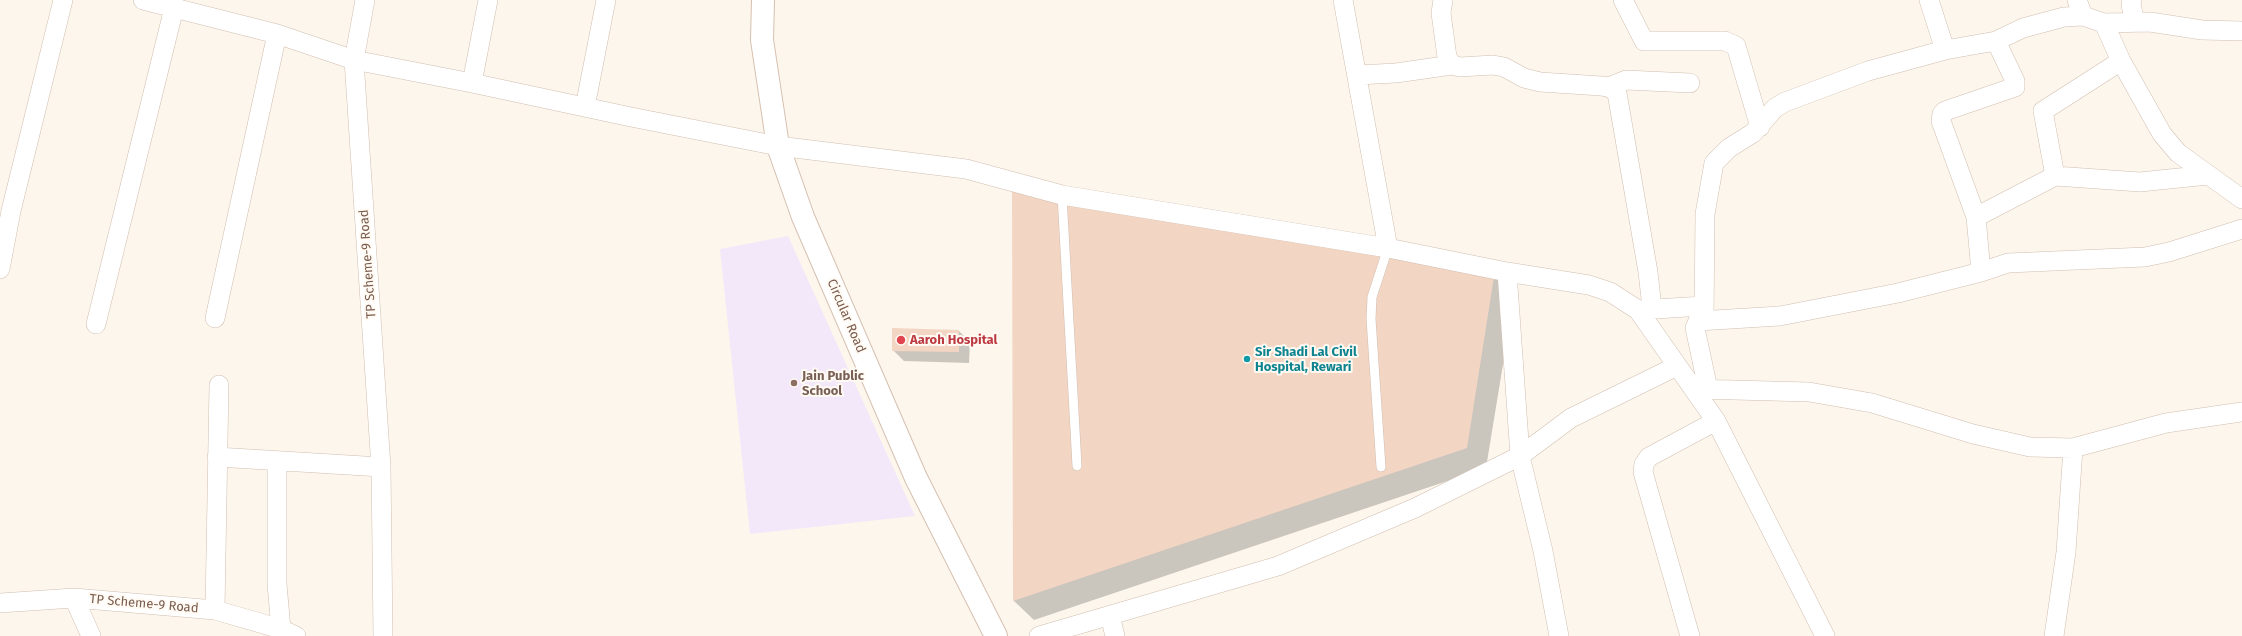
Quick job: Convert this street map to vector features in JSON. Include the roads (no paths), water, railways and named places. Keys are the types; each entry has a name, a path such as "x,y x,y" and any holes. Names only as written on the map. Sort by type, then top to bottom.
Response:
{"main road":[{"name":"Circular Road","path":"763,0 762,40 778,146 803,217 916,478 996,636"}],"street":[{"path":"0,269 11,211 63,0"},
{"path":"143,0 277,34 354,60 778,146 966,169 1062,195 1388,248 1507,272 1589,285 1610,292 1645,309 1780,316 1898,293 1981,272 2008,262 2145,257 2168,252 2242,229"},
{"name":"TP Scheme-9 Road","path":"365,0 354,60 381,468 383,636"},
{"path":"472,83 488,0"},
{"path":"585,107 606,0"},
{"path":"1343,0 1358,75 1388,248"},
{"path":"1443,0 1442,21 1447,57 1452,65"},
{"path":"1623,0 1644,41 1725,42 1736,46 1760,126"},
{"path":"1929,0 1945,50"},
{"path":"2132,0 2131,5 2135,22"},
{"path":"96,324 174,8"},
{"path":"1824,636 1701,389 1695,328 1704,313 1705,214 1714,163 1730,148 1760,126 1775,108 1785,102 1868,70 1945,50 1996,41 2023,28 2064,17 2080,8 2104,23 2135,22 2202,30 2242,31"},
{"path":"2104,23 2121,61 2162,134 2178,153 2242,199"},
{"path":"215,318 277,34"},
{"path":"1981,272 1975,223 1976,217 1941,121 1942,114 1945,111 2015,87 2015,81 1996,41"},
{"path":"2055,176 2043,111 2121,61"},
{"path":"1358,75 1396,73 1452,65 1460,67 1493,65 1504,67 1524,78 1540,82 1609,87 1626,80 1690,83"},
{"path":"1609,87 1614,90 1619,97 1645,309 1677,366 1701,389 1809,392 1872,403 1973,434 2030,447 2073,448 2166,423 2242,412"},
{"path":"1976,217 2055,176 2140,182 2208,175"},
{"path":"1507,272 1520,456 1543,550 1559,636"},
{"path":"1039,636 1278,566 1415,508 1520,456 1571,418 1677,366"},
{"name":"TP Scheme-9 Road","path":"215,610 216,457 219,385"},
{"path":"1690,636 1643,472 1644,464 1649,457 1716,420"},
{"path":"2054,636 2066,552 2073,448"},
{"path":"216,457 381,468"},
{"name":"TP Scheme-9 Road","path":"277,460 277,584 289,632"},
{"name":"TP Scheme-9 Road","path":"0,604 74,598 215,610 289,632"},
{"name":"TP Scheme-9 Road","path":"74,598 91,636"},
{"path":"1110,616 1114,636"}],"lane":[{"path":"1062,195 1077,466"},
{"path":"1381,467 1371,319 1372,297 1388,248"}],"place":[{"name":"Aaroh Hospital","path":"901,340"},
{"name":"Sir Shadi Lal Civil Hospital, Rewari","path":"1247,359"},
{"name":"Jain Public School","path":"794,383"}]}
